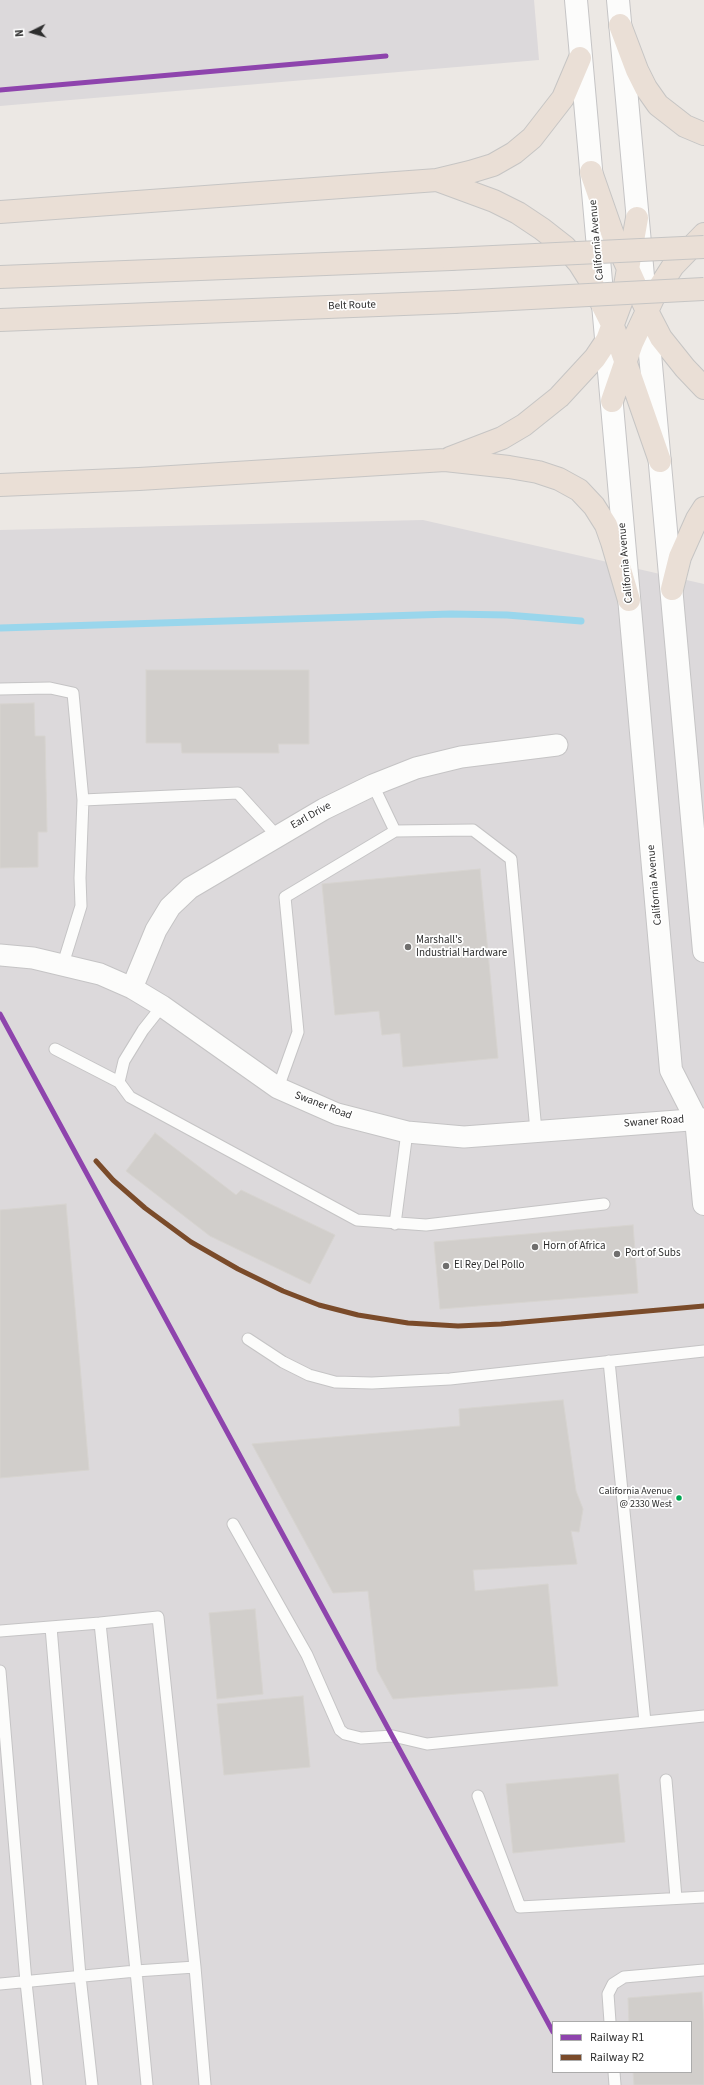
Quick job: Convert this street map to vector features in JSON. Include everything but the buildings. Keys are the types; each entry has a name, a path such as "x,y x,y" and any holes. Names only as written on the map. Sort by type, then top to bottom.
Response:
{"highway":[{"path":"620,25 637,70 646,88 658,105 685,126 704,134"},
{"path":"0,212 437,180 493,165 514,153 532,138 563,98 580,58"},
{"path":"591,172 628,273 661,338 685,368 704,388"},
{"path":"437,180 494,201 542,229 565,247 579,263 591,282 603,306"},
{"path":"445,460 502,438 539,413 578,377 610,333 628,273 637,218"},
{"path":"612,401 626,361 655,294 673,266 704,234"},
{"path":"0,277 451,259 704,247"},
{"name":"Belt Route","path":"0,320 454,302 704,289"},
{"path":"610,333 626,361 660,461"},
{"path":"0,485 139,479 445,460 508,466 538,472 559,479 579,490 594,506 606,525 629,600"},
{"path":"672,589 685,544 704,508"}],"main road":[{"name":"California Avenue","path":"576,0 603,306 610,333 612,401 671,1070 700,1119"},
{"path":"618,0 704,950"},
{"name":"California Avenue","path":"704,1099 700,1119 704,1204"}],"street":[{"name":"Earl Drive","path":"132,988 156,930 170,907 190,888 324,809 373,785 416,768 461,757 557,745"},
{"name":"Swaner Road","path":"0,955 33,958 100,974 132,988 162,1006 278,1088 336,1114 407,1132 464,1137 700,1119"}],"lane":[{"path":"0,689 50,688 73,693 83,800 80,878 81,906 63,964"},
{"path":"373,785 395,831"},
{"path":"83,800 238,793 277,836"},
{"path":"278,1088 298,1032 286,897 395,831 473,830 511,860 536,1131"},
{"path":"118,1082 124,1061 143,1030 162,1006"},
{"path":"55,1048 118,1082 130,1096 357,1220 395,1224 426,1225 604,1204"},
{"path":"395,1224 407,1132"},
{"path":"248,1339 283,1362 308,1375 335,1382 372,1384 450,1378 704,1351"},
{"path":"609,1361 645,1722"},
{"path":"233,1524 307,1655 340,1730 344,1734 361,1738 394,1736 427,1744 704,1716"},
{"path":"0,1632 158,1617 206,2085"},
{"path":"100,1623 147,2085"},
{"path":"51,1627 80,1976 92,2085"},
{"path":"0,1670 26,1982 37,2085"},
{"path":"666,1780 676,1898"},
{"path":"478,1796 520,1907 704,1897"},
{"path":"0,1984 195,1967"},
{"path":"610,2021 608,1994 612,1984 624,1977 704,1970"},
{"path":"614,2073 615,2085"}],"shaded area":[{"path":"0,0 534,0 539,60 0,106"},
{"path":"423,520 704,584 704,2085 0,2085 0,530"}],"waterway":[{"path":"0,628 451,614 507,615 581,621"}],"rail line":[{"name":"R1","path":"0,90 386,56"},
{"name":"R1","path":"0,1014 552,2030"},
{"name":"R2","path":"96,1161 113,1180 145,1208 191,1242 238,1269 283,1291 319,1305 358,1315 408,1323 458,1326 501,1324 704,1306"}],"place":[{"name":"Marshall's Industrial Hardware","path":"408,947"},
{"name":"Horn of Africa","path":"535,1247"},
{"name":"Port of Subs","path":"617,1254"},
{"name":"El Rey Del Pollo","path":"446,1266"},
{"name":"California Avenue @ 2330 West","path":"679,1498"}]}
